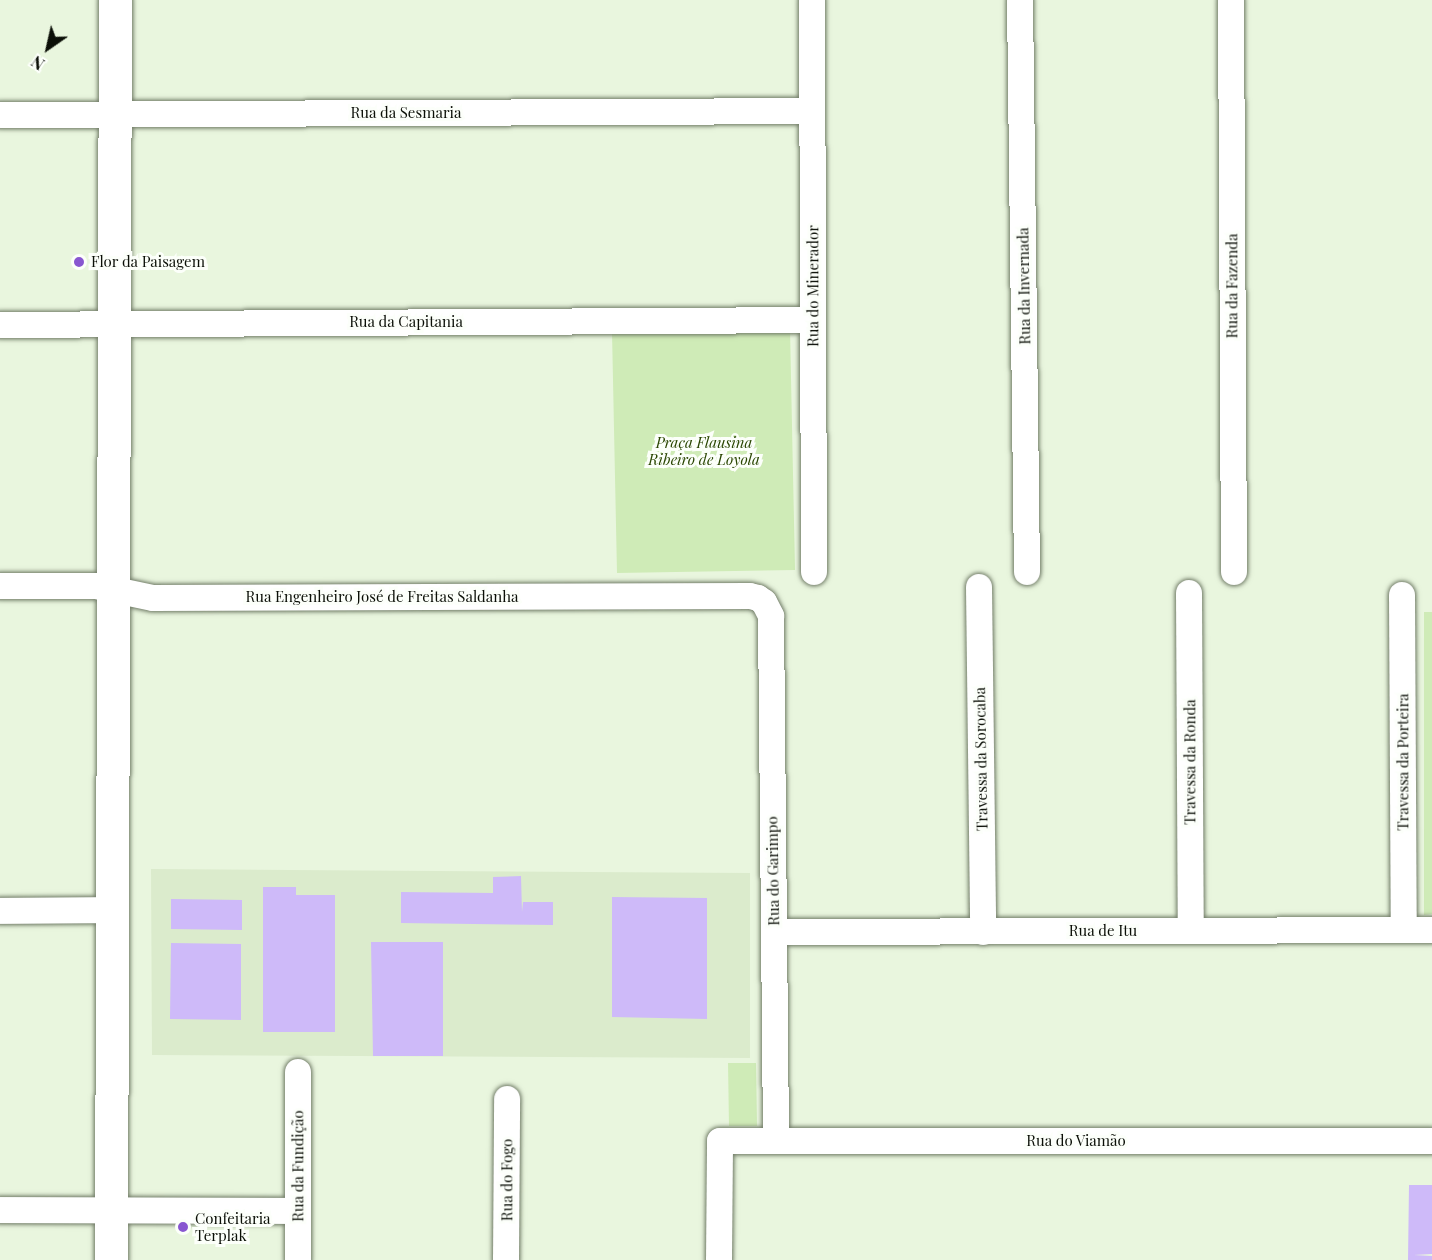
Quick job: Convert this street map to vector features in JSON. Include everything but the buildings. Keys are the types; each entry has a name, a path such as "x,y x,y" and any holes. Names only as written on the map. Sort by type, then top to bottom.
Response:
{"street":[{"path":"111,1260 115,0"},
{"name":"Rua do Minerador","path":"812,0 814,572"},
{"name":"Rua da Invernada","path":"1020,0 1027,572"},
{"name":"Rua da Fazenda","path":"1231,0 1234,572"},
{"name":"Rua da Sesmaria","path":"0,114 812,111"},
{"name":"Rua da Capitania","path":"0,325 813,320"},
{"name":"Rua Engenheiro José de Freitas Saldanha","path":"0,586 96,586 153,598 750,596 764,602"},
{"name":"Travessa da Sorocaba","path":"979,587 982,932"},
{"name":"Travessa da Ronda","path":"1189,593 1191,931"},
{"name":"Travessa da Porteira","path":"1402,595 1404,930"},
{"name":"Rua do Garimpo","path":"764,602 771,616 776,1141"},
{"path":"0,911 112,910"},
{"name":"Rua de Itu","path":"774,932 1432,930"},
{"name":"Rua da Fundição","path":"298,1072 298,1260"},
{"name":"Rua do Fogo","path":"506,1260 507,1100"},
{"name":"Rua do Viamão","path":"719,1260 720,1140 1432,1141"},
{"path":"0,1210 298,1211"}],"shaded area":[{"path":"151,869 750,873 750,1058 152,1055"}],"green space":[{"name":"Praça Flausina Ribeiro de Loyola","path":"790,329 795,570 617,573 612,332"},
{"path":"1424,612 1432,612 1432,914 1424,915"},
{"path":"728,1063 756,1063 757,1126 729,1126"}],"place":[{"name":"Flor da Paisagem","path":"79,262"},
{"name":"Confeitaria Terplak","path":"183,1227"}]}
